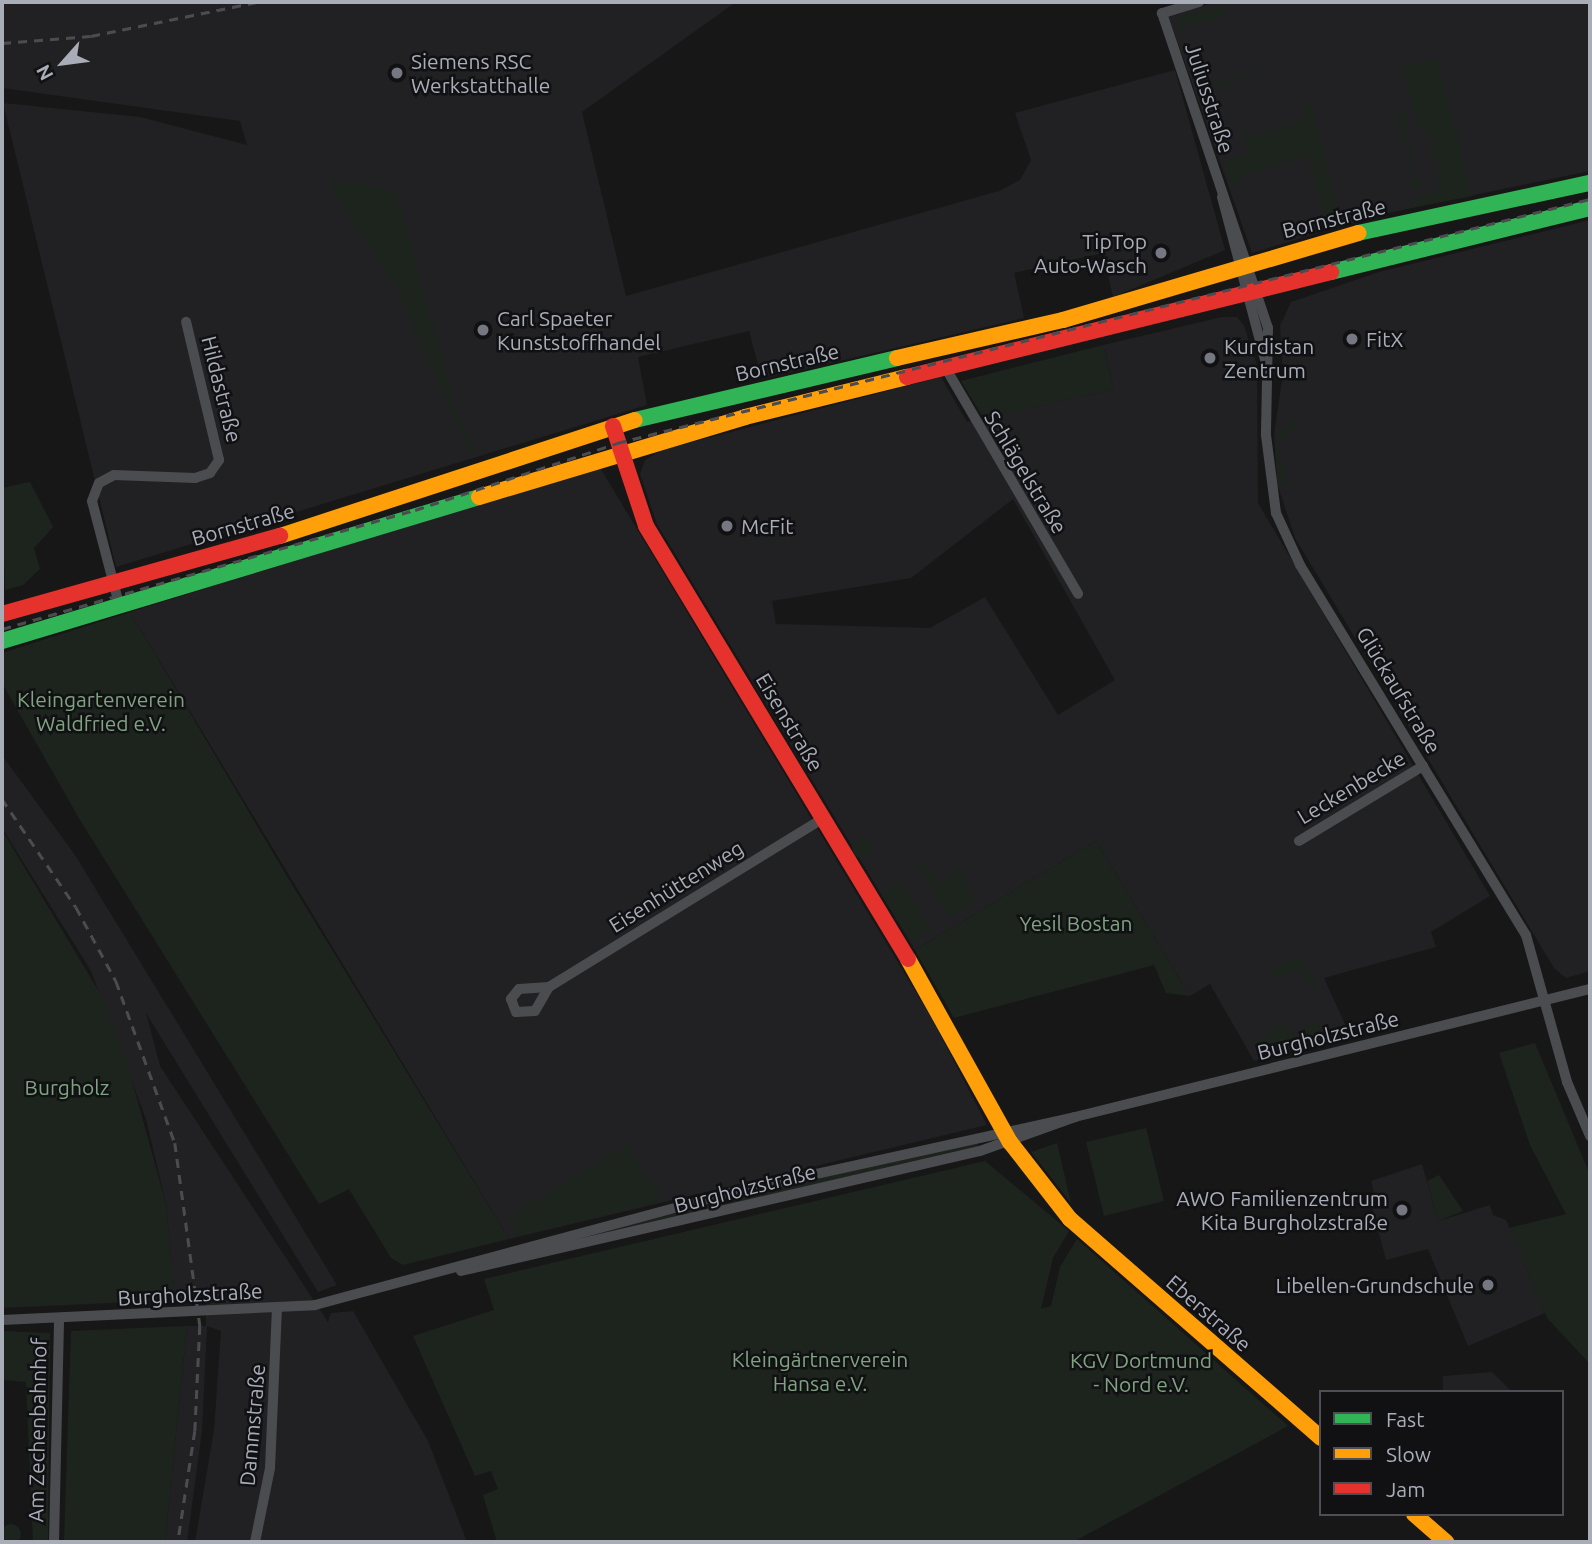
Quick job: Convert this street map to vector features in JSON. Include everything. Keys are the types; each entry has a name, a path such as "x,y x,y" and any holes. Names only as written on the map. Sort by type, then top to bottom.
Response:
{"main road":[{"name":"Bornstraße","path":"2,614 113,579 306,528 613,426 1063,320 1244,265 1590,183"},
{"name":"Bornstraße","path":"2,641 620,453 945,368 1252,296 1590,208"},
{"name":"Eisenstraße","path":"613,426 646,526 950,1031 1002,1137"},
{"name":"Eberstraße","path":"1002,1137 1070,1219 1319,1436"},
{"path":"1416,1516 1446,1542"}],"street":[{"name":"Juliusstraße","path":"1199,2 1162,13 1222,194 1252,296"},
{"name":"Glückaufstraße","path":"1252,296 1271,387 1268,480 1280,524 1526,935 1567,1082 1590,1136"},
{"name":"Hildastraße","path":"119,604 92,501 99,483 114,475 195,478 219,460 186,322"},
{"name":"Schlägelstraße","path":"945,368 1077,594"},
{"name":"Leckenbecke","path":"1299,841 1423,766"},
{"name":"Eisenhüttenweg","path":"549,987 824,818"},
{"name":"Burgholzstraße","path":"2,1320 277,1309 485,1263 1002,1137 1590,989"},
{"name":"Burgholzstraße","path":"485,1263 1002,1137"},
{"name":"Dammstraße","path":"255,1542 270,1468 277,1309"},
{"name":"Am Zechenbahnhof","path":"54,1542 59,1318"}],"shaded area":[{"path":"2,2 736,2 582,112 626,296 999,191 1020,180 1031,160 1015,113 1175,70 1225,250 1113,297 1103,253 1014,273 1024,318 762,379 749,331 638,357 647,405 116,567 3,103 140,117 247,145 240,121 2,88"},
{"path":"1216,2 1590,2 1590,171 1379,215 1252,253 1168,15"},
{"path":"1590,220 1590,971 1566,978 1554,968 1295,538 1277,483 1274,435 1283,373 1280,326 1291,302 1379,272"},
{"path":"1222,317 1237,317 1244,326 1257,365 1258,503 1490,896 1431,932 1436,947 1324,978 1348,1031 1254,1061 1210,984 1190,996 1096,841 915,950 657,524 640,474 645,460 662,450 941,377 967,422 1114,389 1103,345","holes":["1013,499 1115,680 1058,715 985,597 930,628 776,624 772,601 911,578"]},
{"path":"599,466 932,1019 987,1125 509,1239 130,612"},
{"path":"2,755 75,855 337,1285 318,1292 146,1013 160,1066 328,1322 331,1313 353,1311 428,1441 467,1542 195,1542 214,1430 221,1331 207,1326 202,1431 187,1542 165,1542 187,1326 206,1326 206,1299 175,1300 166,1204 146,1119 91,971 2,828"},
{"name":"Libellen-Grundschule","path":"1422,1164 1438,1221 1490,1205 1493,1215 1506,1220 1545,1313 1468,1346 1428,1249 1386,1260 1369,1196 1374,1194 1371,1181"},
{"path":"1492,1372 1510,1390 1443,1390 1443,1376"}],"green space":[{"path":"1223,5 1226,16 1178,29 1177,18"},
{"path":"1184,47 1203,84 1268,70 1199,93"},
{"path":"1437,58 1473,196 1415,207 1415,198 1443,188 1435,183 1441,178 1435,154 1427,155 1434,150 1428,129 1421,131 1401,68"},
{"path":"1301,91 1304,105 1311,104 1340,215 1376,205 1374,215 1328,228 1307,156 1240,176 1242,183 1230,186 1222,162 1248,155 1244,137 1304,122"},
{"path":"1406,108 1410,156 1418,158 1411,160 1418,183 1426,184 1411,189 1410,160 1401,159 1409,157 1403,136 1395,135 1402,132 1397,112 1389,114"},
{"path":"351,181 396,191 458,415 476,452 470,455 397,289 328,184"},
{"path":"1103,345 1114,389 984,419 961,381"},
{"path":"1292,421 1298,426 1276,442 1288,480 1295,479 1279,485 1274,437"},
{"path":"30,482 53,527 34,548 40,569 23,585 5,590 2,488"},
{"name":"Kleingartenverein Waldfried e.V.","path":"130,612 291,883 509,1239 403,1265 391,1258 349,1189 319,1204 80,820 2,683 2,653"},
{"name":"Burgholz","path":"2,830 104,1000 125,1055 166,1204 175,1300 2,1308"},
{"path":"858,838 866,838 872,848 866,858 858,858 852,852 852,844"},
{"name":"Yesil Bostan","path":"1096,841 1190,996 1166,993 1154,965 954,1018 915,950"},
{"path":"925,861 939,883 961,869 976,902 950,918 919,865"},
{"path":"901,882 916,906 923,903 919,910 931,930 911,942 881,894"},
{"path":"1299,954 1321,994 1296,971 1275,978 1270,971"},
{"path":"1285,1021 1299,1043 1261,1053 1253,1041"},
{"path":"1316,1021 1322,1030 1335,1024 1339,1033 1302,1037 1299,1031"},
{"path":"1535,1043 1590,1175 1590,1364 1547,1318 1509,1228 1566,1214 1530,1145 1499,1053"},
{"path":"1146,1128 1164,1201 1104,1216 1086,1142"},
{"path":"976,1139 979,1148 557,1243 619,1227"},
{"path":"1057,1143 1071,1203 1031,1152"},
{"path":"627,1145 663,1201 519,1236 509,1216"},
{"name":"Kleingärtnerverein Hansa e.V.","path":"985,1161 1069,1231 1053,1258 1041,1309 1051,1306 1060,1267 1077,1239 1288,1426 1073,1542 497,1542 483,1495 498,1489 491,1471 475,1476 413,1336 494,1310 484,1279"},
{"path":"1439,1175 1463,1211 1438,1221 1427,1181"},
{"path":"187,1326 165,1542 64,1542 71,1331"},
{"path":"2,1331 50,1333 48,1542 33,1542 26,1382 2,1380"},
{"path":"11,1524 18,1527 21,1534 18,1541 11,1544 4,1541 1,1534 4,1527"}],"railway":[{"path":"2,43 91,36 256,2"},
{"path":"2,629 415,510 617,443 1590,199"},
{"path":"2,799 76,907 116,981 175,1143 200,1326 195,1431 178,1542"}],"traffic: fast":[{"path":"1358,233 1590,183"},
{"path":"1331,272 1590,208"},
{"path":"635,420 897,358"},
{"path":"2,641 479,497"}],"traffic: slow":[{"path":"897,358 1063,320 1358,233"},
{"path":"479,497 745,417 907,377"},
{"path":"280,536 635,420"},
{"path":"908,959 1010,1142 1070,1219 1319,1436"},
{"path":"1416,1516 1446,1542"}],"traffic: jam":[{"path":"907,377 1331,272"},
{"path":"613,426 646,526 908,959"},
{"path":"2,614 280,536"}],"place":[{"name":"Siemens RSC Werkstatthalle","path":"397,73"},
{"name":"TipTop Auto-Wasch","path":"1161,253"},
{"name":"Carl Spaeter Kunststoffhandel","path":"483,330"},
{"name":"FitX","path":"1352,339"},
{"name":"Kurdistan Zentrum","path":"1210,358"},
{"name":"McFit","path":"727,526"},
{"name":"AWO Familienzentrum Kita Burgholzstraße","path":"1402,1210"},
{"name":"Libellen-Grundschule","path":"1488,1285"}],"park label":[{"name":"KGV Dortmund - Nord e.V.","path":"1141,1372"}]}
